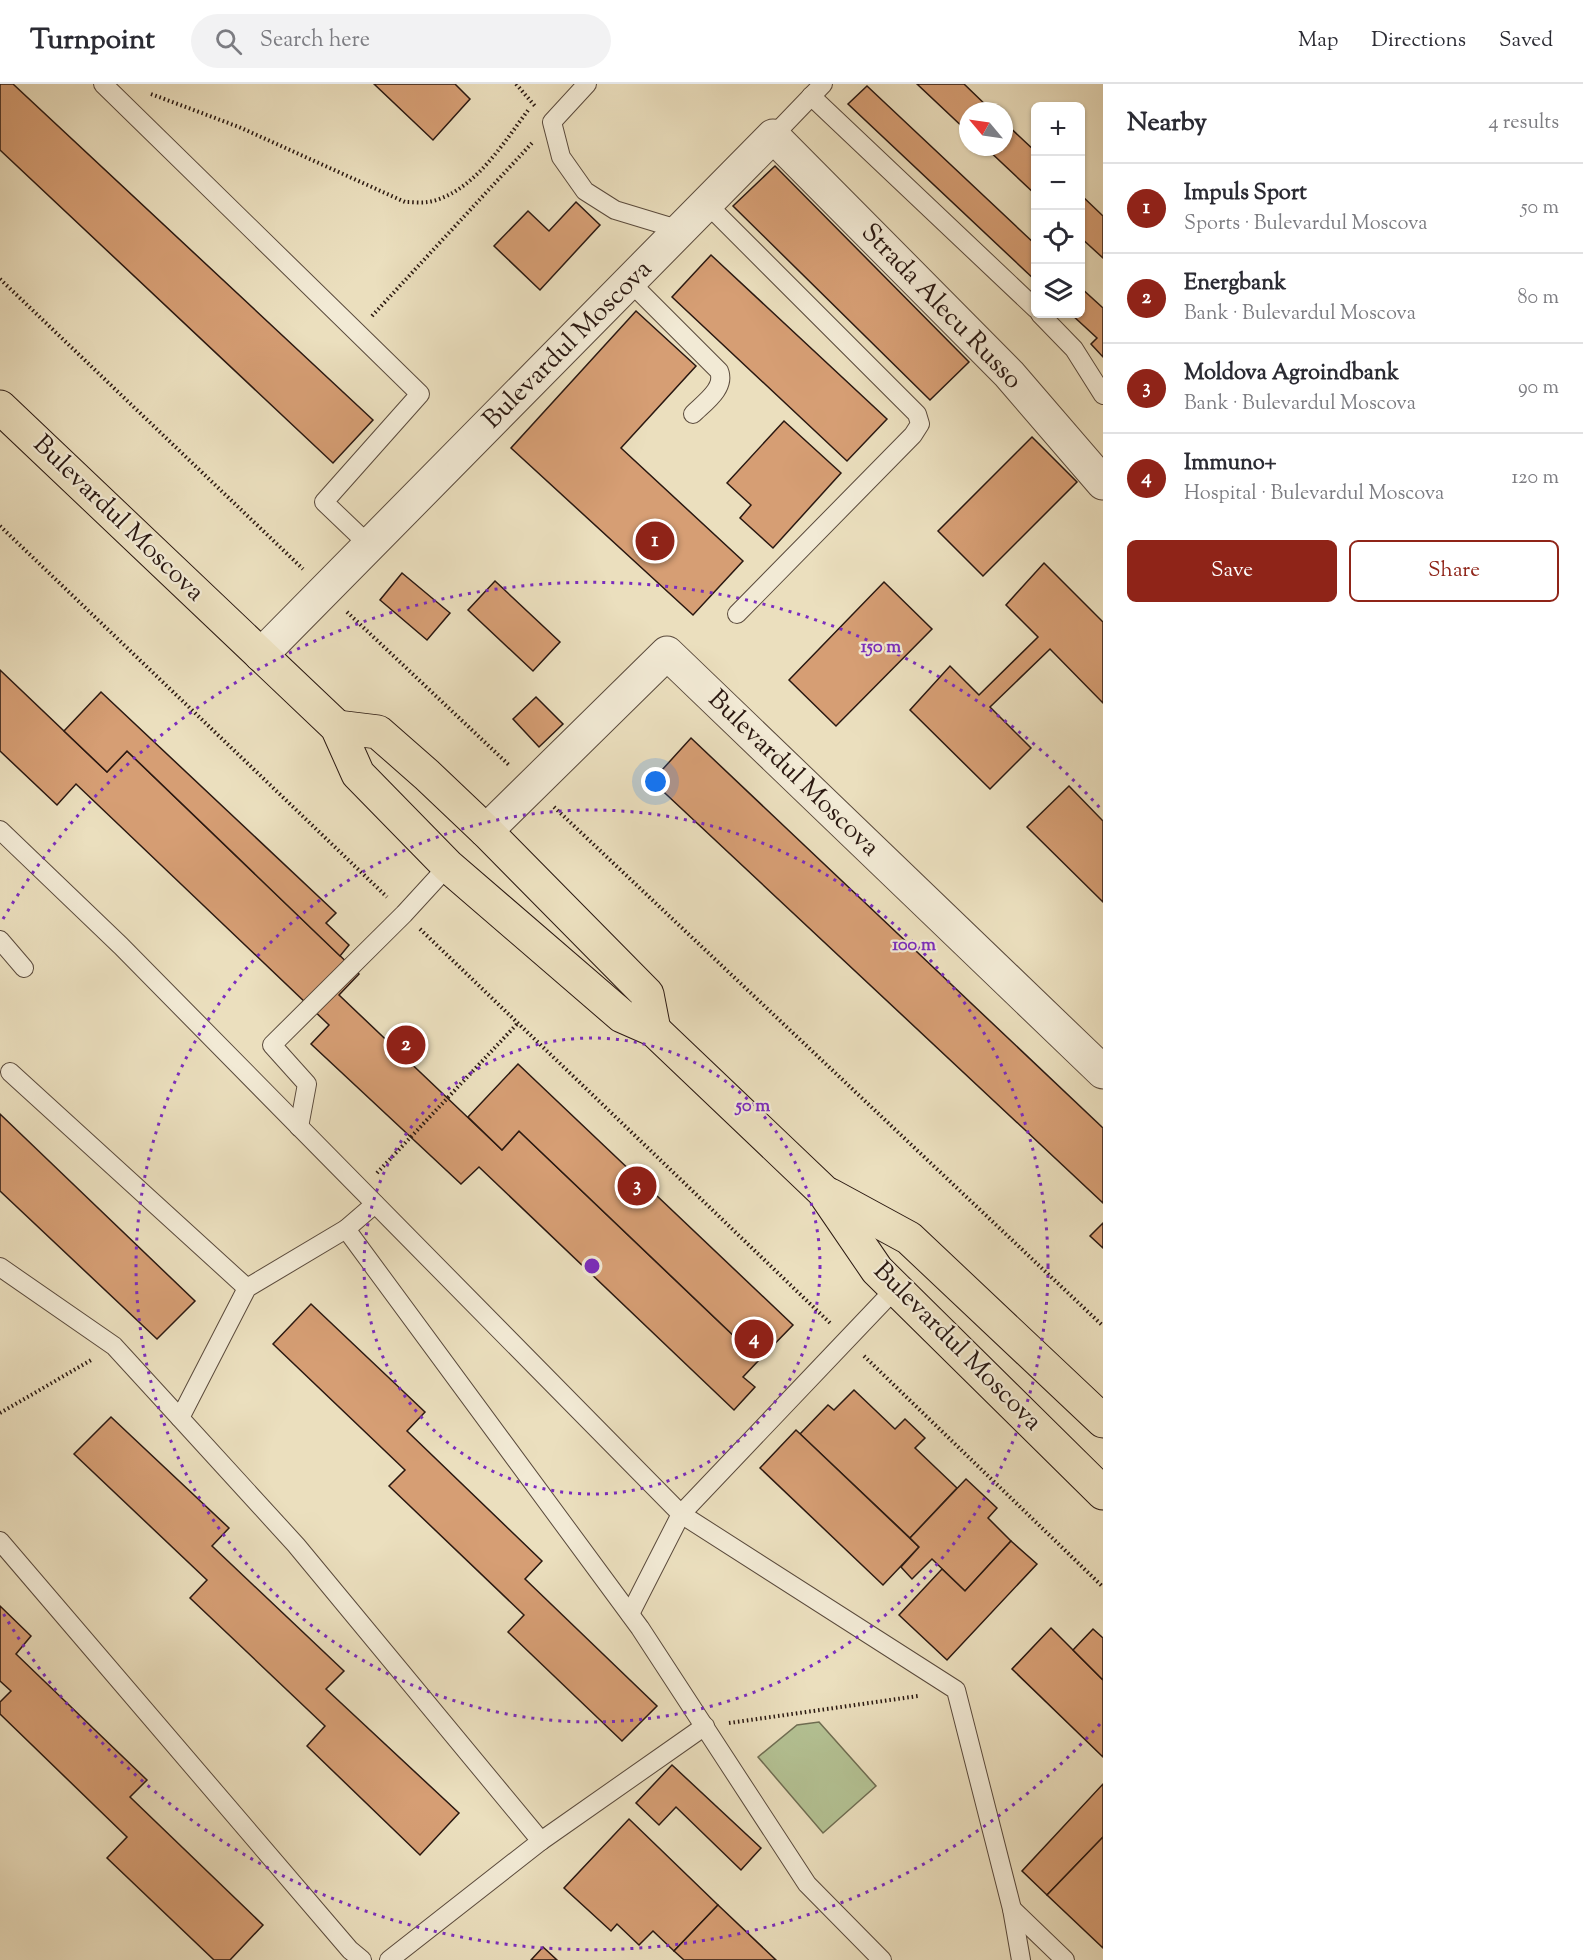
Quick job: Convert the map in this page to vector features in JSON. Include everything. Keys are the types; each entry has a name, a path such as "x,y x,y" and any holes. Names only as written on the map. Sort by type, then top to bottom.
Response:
{"main road":[{"name":"Bulevardul Moscova","path":"0,407 337,727 358,774 448,866 622,1016 654,1030 823,1191 878,1270 1103,1493"},
{"path":"337,727 378,732 486,831 647,994 654,1030"},
{"name":"Bulevardul Moscova","path":"823,1191 909,1238 1103,1421"}],"street":[{"name":"Bulevardul Moscova","path":"261,655 773,136"},
{"name":"Strada Alecu Russo","path":"773,136 1008,374 1103,483"},
{"name":"Bulevardul Moscova","path":"486,831 667,653 1103,1072"}],"lane":[{"path":"103,84 420,394 324,502 369,546"},
{"path":"587,84 552,122 561,157 585,191 615,210 681,230"},
{"path":"773,136 817,90 1031,305"},
{"path":"707,204 917,414 920,424 913,435 737,614"},
{"path":"630,282 720,371 722,378 720,385 693,414"},
{"path":"1044,318 1074,349 1103,395"},
{"path":"0,830 121,946 681,1514 956,1690 1012,1909 1021,1960"},
{"path":"299,1127 307,1084 272,1045 404,914 448,866"},
{"path":"0,940 24,969"},
{"path":"10,1072 247,1288"},
{"path":"180,1418 247,1288 346,1229 375,1204"},
{"path":"346,1229 630,1614 807,1884 882,1960"},
{"path":"0,1267 114,1346 296,1545 541,1841"},
{"path":"630,1614 681,1514 896,1288"},
{"path":"0,1541 342,1941 362,1960"},
{"path":"389,1960 541,1841 705,1726"},
{"path":"1012,1909 1065,1960"}],"path":[{"path":"144,92 238,127 405,202 429,202 471,180 489,162 533,104"},
{"path":"357,332 552,122"},
{"path":"0,526 1103,1587"},
{"path":"393,1156 518,1023"},
{"path":"0,1413 114,1346"},
{"path":"705,1726 956,1690"}],"green space":[{"path":"819,1722 876,1786 823,1833 758,1757 797,1725"}],"building":[{"path":"0,84 13,84 373,420 333,463 0,150"},
{"path":"374,84 455,84 470,99 433,140"},
{"path":"917,84 964,84 983,102 959,102 959,124"},
{"path":"867,86 1031,240 1031,276 848,104"},
{"path":"1013,130 1031,147 1031,190 995,156 1013,156"},
{"path":"775,166 969,362 930,400 733,206"},
{"path":"1085,199 1103,216 1103,258 1085,242"},
{"path":"576,202 600,225 540,290 494,246 528,211 549,231"},
{"path":"711,255 887,419 847,461 672,297"},
{"path":"1085,292 1103,308 1103,357 1091,344 1097,338 1075,318 1085,318"},
{"path":"636,311 696,366 621,448 743,561 693,615 511,448"},
{"path":"784,421 841,473 773,548 740,518 751,505 727,483"},
{"path":"1032,437 1077,482 983,576 938,531"},
{"path":"1044,563 1103,622 1103,703 1050,649 990,707 1031,748 990,789 910,710 950,666 979,695 1038,637 1006,605"},
{"path":"402,573 450,613 427,640 380,600"},
{"path":"495,581 560,642 533,671 468,610"},
{"path":"884,582 932,629 836,726 789,680"},
{"path":"0,670 107,772 127,751 359,974 339,995 502,1150 519,1131 759,1360 743,1377 755,1387 734,1410 479,1167 461,1184 311,1044 329,1025 76,784 57,805 0,751"},
{"path":"101,692 336,913 326,923 349,945 340,956 127,751 107,772 64,731"},
{"path":"536,697 563,724 539,747 513,719"},
{"path":"691,738 1103,1128 1103,1203 652,781"},
{"path":"1069,786 1103,821 1103,902 1027,827"},
{"path":"518,1064 793,1325 759,1360 519,1131 502,1150 468,1117"},
{"path":"0,1114 195,1301 157,1339 0,1191"},
{"path":"1103,1223 1103,1248 1090,1236"},
{"path":"311,1304 425,1412 407,1431 542,1561 525,1579 657,1706 622,1741 508,1632 524,1615 389,1486 405,1470 273,1344"},
{"path":"854,1390 895,1429 905,1419 925,1438 915,1448 957,1488 910,1538 800,1434 828,1405 834,1410"},
{"path":"111,1417 229,1528 212,1546 344,1671 326,1689 459,1813 420,1855 307,1746 325,1726 190,1598 207,1580 74,1454"},
{"path":"796,1430 919,1547 883,1585 760,1468"},
{"path":"966,1479 997,1508 988,1518 1011,1541 965,1591 932,1559 912,1579 901,1567 919,1547 910,1538"},
{"path":"1011,1541 1037,1564 947,1660 899,1615 942,1569 965,1591"},
{"path":"0,1606 31,1636 16,1654 147,1780 130,1797 263,1925 230,1960 214,1960 107,1858 127,1837 0,1714 0,1702 11,1691 0,1681"},
{"path":"1051,1628 1103,1680 1103,1757 1012,1669"},
{"path":"1093,1629 1103,1638 1103,1680 1073,1650"},
{"path":"672,1765 761,1848 741,1870 676,1807 659,1825 636,1803"},
{"path":"1103,1784 1103,1837 1047,1895 1022,1871"},
{"path":"629,1819 718,1905 674,1951 653,1931 639,1945 617,1924 611,1931 564,1888"},
{"path":"1103,1837 1103,1948 1047,1895"},
{"path":"718,1905 776,1960 684,1960 674,1951"},
{"path":"543,1947 557,1960 531,1960"}],"place":[{"name":"Impuls Sport","path":"655,541"},
{"name":"Energbank","path":"406,1045"},
{"name":"Moldova Agroindbank","path":"637,1186"},
{"name":"Immuno+","path":"754,1339"}]}
